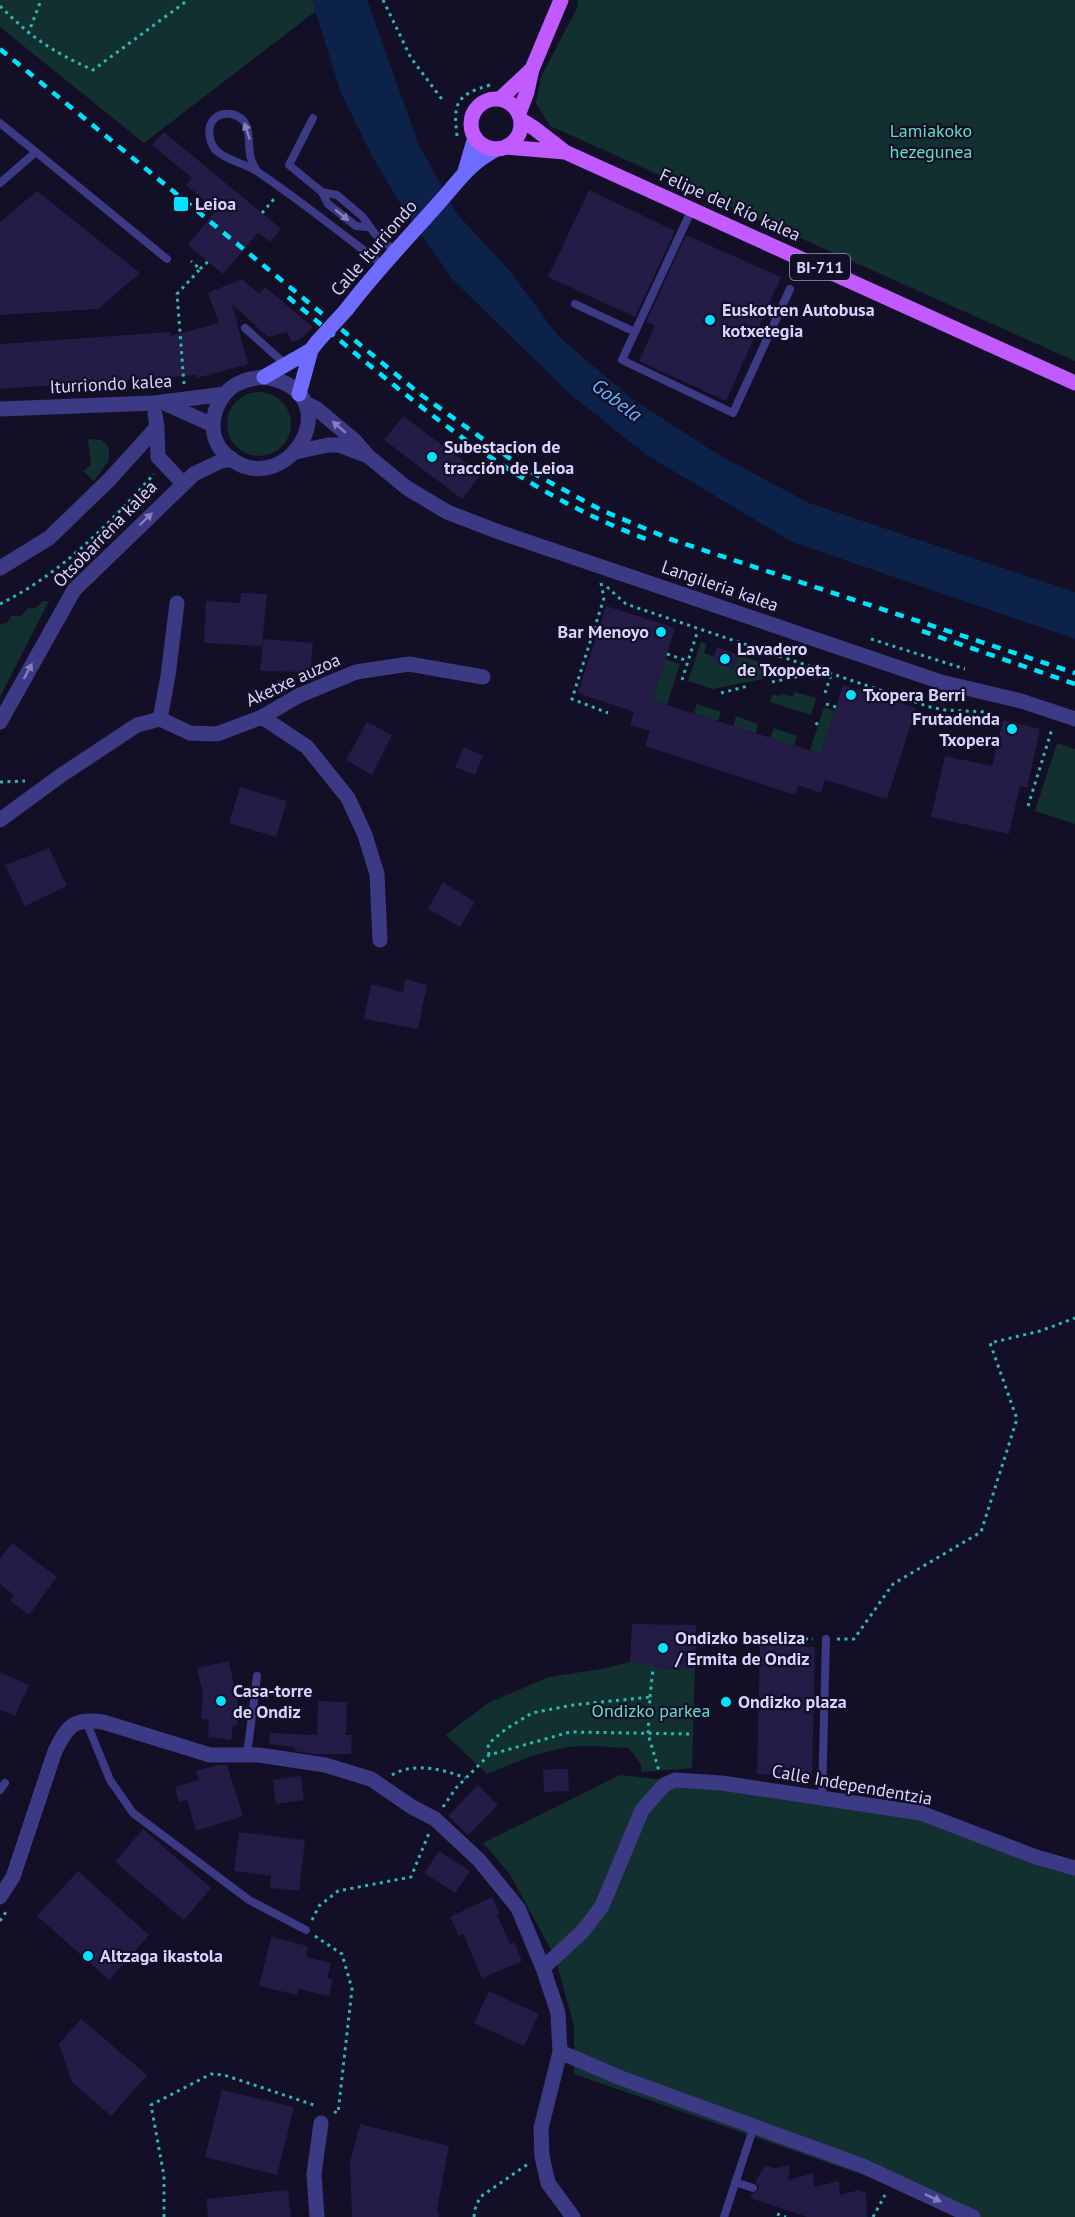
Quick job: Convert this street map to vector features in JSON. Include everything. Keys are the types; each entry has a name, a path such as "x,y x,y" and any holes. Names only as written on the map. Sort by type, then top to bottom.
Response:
{"main road":[{"path":"520,116 508,102 500,99 485,101 473,112 471,121 475,137 480,144 501,148 518,136 520,116 532,69 561,0"},
{"path":"500,99 532,69"},
{"name":"Felipe del Río kalea","path":"520,116 565,152 1075,382"},
{"name":"Felipe del Río kalea","path":"501,148 565,152"}],"street":[{"name":"Calle Iturriondo","path":"465,171 475,137"},
{"name":"Calle Iturriondo","path":"264,377 314,346 465,171 501,148"},
{"name":"Calle Iturriondo","path":"302,398 314,346"},
{"path":"264,377 277,379 289,385 302,398 309,425 304,440 296,452 283,462 268,467 253,468 232,459 216,443 213,425 216,408 225,394 236,385 249,379 264,377"},
{"name":"Iturriondo kalea","path":"0,409 159,414 225,394"},
{"name":"Langileria kalea","path":"302,398 354,440 368,456 407,488 447,512 499,532 941,682 1021,701 1075,719"},
{"path":"159,414 213,425"},
{"path":"159,414 158,457 178,478"},
{"path":"0,568 49,538 110,480 159,414"},
{"name":"Langileria kalea","path":"296,452 339,445 368,456"},
{"name":"Otsobarrena kalea","path":"0,722 74,590 194,474 221,461 232,459"},
{"path":"0,820 60,776 137,725 160,719 177,603"},
{"name":"Aketxe auzoa","path":"160,719 190,733 217,734 262,717 298,696 356,672 409,664 483,676"},
{"path":"262,717 307,747 348,798 365,835 377,874 380,940"},
{"path":"0,1897 13,1877 55,1751 72,1724 85,1719 104,1722 210,1755 259,1755 325,1765 371,1779 412,1807 435,1819 479,1860 518,1908 543,1968 558,2013 560,2052 541,2128 542,2156 548,2183 573,2217"},
{"name":"Calle Independentzia","path":"660,1790 675,1780 722,1782 921,1814 1036,1857 1075,1868"},
{"path":"543,1968 583,1931 602,1906 642,1810 660,1790"},
{"path":"560,2052 621,2078 863,2166 973,2217"},
{"path":"317,2217 314,2174 321,2123"}],"lane":[{"path":"257,171 251,159 250,135 247,125 240,117 231,114 222,114 214,118 209,133 217,152 257,171 383,265"},
{"path":"312,118 289,165 322,192 328,204 356,226 368,226"},
{"path":"0,123 167,259"},
{"path":"0,183 36,152"},
{"path":"322,192 337,195 363,217 368,226 395,251"},
{"path":"692,209 622,360 733,413 790,289"},
{"path":"575,304 635,332"},
{"path":"245,328 285,364"},
{"path":"822,1798 826,1639"},
{"path":"247,1755 257,1676"},
{"path":"85,1719 110,1780 133,1813 249,1900 306,1930"},
{"path":"724,2217 754,2126"},
{"path":"735,2182 753,2188"}],"path":[{"path":"28,34 42,0"},
{"path":"0,6 28,34 56,53 93,70 188,0"},
{"path":"383,0 411,58 444,102"},
{"path":"458,136 455,119 456,106 469,94 486,86"},
{"path":"262,213 281,190"},
{"path":"174,385 184,385 177,294 212,259"},
{"path":"191,261 200,269"},
{"path":"0,604 48,574 85,546 164,463"},
{"path":"608,713 572,699 604,598 601,582 626,604 831,675 936,709 993,712"},
{"path":"682,680 698,629"},
{"path":"667,654 688,661"},
{"path":"772,682 821,671"},
{"path":"825,693 831,675"},
{"path":"721,693 748,686"},
{"path":"826,704 836,707"},
{"path":"1028,806 1053,728 1043,725"},
{"path":"760,1638 854,1639 893,1584 981,1532 1017,1419 990,1343 1040,1331 1075,1318"},
{"path":"653,1668 648,1734 660,1790"},
{"path":"489,1755 488,1744 532,1713 573,1705 650,1697"},
{"path":"164,2217 164,2176 151,2105 211,2074 224,2075 338,2113 352,1989 342,1954 306,1930 319,1906 338,1891 411,1877 435,1819 456,1788 489,1755 570,1732 692,1734"},
{"path":"377,1784 401,1769 430,1768 465,1778"},
{"path":"474,2217 480,2197 512,2173 542,2156"},
{"path":"873,2217 893,2179"},
{"path":"777,2214 786,2217"}],"green space":[{"path":"0,0 312,0 316,11 144,143 0,27"},
{"name":"Lamiakoko hezegunea","path":"578,0 1075,0 1075,361 550,126 536,103 541,77 577,8"},
{"path":"253,392 265,392 282,401 289,412 291,424 289,436 282,447 265,456 253,456 241,451 232,442 227,430 227,418 232,406 241,397"},
{"path":"88,439 102,440 109,448 109,460 94,481 83,471 91,465"},
{"path":"43,601 49,601 0,697 0,624 7,623 11,616 21,616 28,608 35,608"},
{"path":"701,642 707,644 704,653 714,657 713,662 733,669 738,655 792,673 713,689 688,681"},
{"path":"665,659 680,664 667,705 652,700"},
{"path":"795,692 816,698 811,715 770,702 773,694 780,696 781,693 793,697"},
{"path":"697,704 721,712 718,721 694,713"},
{"path":"824,707 835,711 821,754 810,750"},
{"path":"736,716 758,724 756,733 733,726"},
{"path":"774,728 797,736 794,746 770,738"},
{"path":"1057,743 1075,749 1075,824 1035,811"},
{"name":"Ondizko parkea","path":"630,1662 653,1663 653,1668 695,1669 692,1768 641,1772 641,1764 629,1748 579,1746 543,1753 487,1774 446,1735 488,1703 549,1677"},
{"path":"620,1775 822,1798 921,1813 1075,1868 1075,2217 975,2217 866,2176 574,2074 574,2026 555,1957 509,1873 483,1843"}],"water":[{"name":"Gobela","path":"312,0 367,0 419,145 457,214 509,270 558,336 631,398 719,455 809,503 1075,592 1075,639 792,542 645,454 570,394 453,280 404,210 371,154 341,93"}],"building":[{"path":"164,132 281,229 270,242 258,233 223,274 188,245 216,210 186,185 192,178 152,145"},
{"path":"589,190 675,231 635,317 548,277"},
{"path":"37,191 140,273 98,309 0,315 0,222"},
{"name":"Euskotren Autobusa kotxetegia","path":"686,235 781,277 726,401 639,361 655,326 646,322"},
{"path":"242,279 259,294 265,287 313,327 301,339 292,342 287,332 268,337 232,304 248,364 197,378 196,375 0,389 0,344 170,332 170,336 219,323 208,293"},
{"name":"Subestacion de tracción de Leioa","path":"403,416 481,474 462,499 384,440"},
{"path":"241,593 267,594 262,646 204,643 206,601 240,603"},
{"path":"606,606 675,628 652,700 667,705 821,754 843,685 916,708 887,799 825,780 821,793 798,785 795,795 645,746 650,731 630,725 634,712 578,693"},
{"path":"263,639 313,643 310,672 260,671"},
{"name":"Lavadero de Txopoeta","path":"717,647 738,655 733,669 712,662"},
{"path":"1003,720 1040,729 1027,788 1020,786 1009,834 931,817 945,756 992,766"},
{"path":"367,722 392,735 372,775 346,760"},
{"path":"464,747 483,756 475,775 455,767"},
{"path":"240,787 287,801 276,837 229,823"},
{"path":"49,848 67,886 25,906 5,865"},
{"path":"443,882 475,902 460,927 428,909"},
{"path":"405,979 427,985 418,1029 364,1019 371,984 403,992"},
{"path":"12,1543 57,1577 29,1615 10,1601 14,1595 0,1584 0,1559"},
{"name":"Ondizko baseliza / Ermita de Ondiz","path":"632,1624 696,1625 695,1669 653,1668 653,1663 630,1662"},
{"path":"760,1644 815,1647 812,1777 757,1774"},
{"name":"Casa-torre de Ondiz","path":"229,1661 239,1710 237,1726 233,1725 231,1740 208,1737 209,1720 201,1719 203,1693 197,1668"},
{"path":"0,1672 29,1685 15,1716 0,1710"},
{"path":"318,1701 347,1702 346,1735 352,1735 351,1754 314,1754 295,1751 295,1747 269,1744 270,1733 317,1735"},
{"path":"227,1765 243,1816 196,1831 187,1800 179,1802 175,1787 199,1780 196,1771"},
{"path":"568,1769 569,1791 544,1792 543,1770"},
{"path":"301,1776 304,1800 276,1804 273,1780"},
{"path":"478,1785 498,1805 468,1835 448,1816"},
{"path":"143,1829 211,1888 184,1920 115,1862"},
{"path":"239,1832 305,1840 299,1891 270,1888 271,1876 234,1871"},
{"path":"439,1851 470,1871 455,1893 424,1873"},
{"path":"78,1871 149,1935 109,1980 37,1916"},
{"path":"492,1897 510,1944 514,1942 522,1961 482,1978 463,1934 459,1936 450,1917"},
{"path":"271,1937 308,1946 306,1957 331,1963 327,1978 333,1980 329,1996 298,1989 297,1995 259,1986"},
{"path":"489,1991 539,2014 524,2046 474,2023"},
{"path":"81,2019 147,2075 111,2116 72,2082 59,2044"},
{"path":"222,2090 294,2107 277,2175 205,2157"},
{"path":"360,2124 449,2146 437,2209 439,2217 352,2217 350,2162"},
{"path":"790,2165 788,2180 813,2173 814,2187 839,2181 840,2195 859,2190 866,2193 867,2217 807,2217 750,2198 758,2190 759,2186 755,2182 765,2166 775,2168"},
{"path":"288,2190 291,2217 208,2217 206,2199"}],"railway":[{"path":"0,49 420,394 522,467 601,510 670,539 1075,673"},
{"path":"288,297 414,401 501,464 546,492 646,539"},
{"path":"922,631 1075,684"}],"place":[{"name":"Leioa","path":"181,204"},
{"name":"Euskotren Autobusa kotxetegia","path":"710,320"},
{"name":"Subestacion de tracción de Leioa","path":"432,457"},
{"name":"Bar Menoyo","path":"661,632"},
{"name":"Lavadero de Txopoeta","path":"725,659"},
{"name":"Txopera Berri","path":"851,695"},
{"name":"Frutadenda Txopera","path":"1012,729"},
{"name":"Ondizko baseliza / Ermita de Ondiz","path":"663,1648"},
{"name":"Casa-torre de Ondiz","path":"221,1701"},
{"name":"Ondizko plaza","path":"726,1702"},
{"name":"Altzaga ikastola","path":"88,1956"}]}
